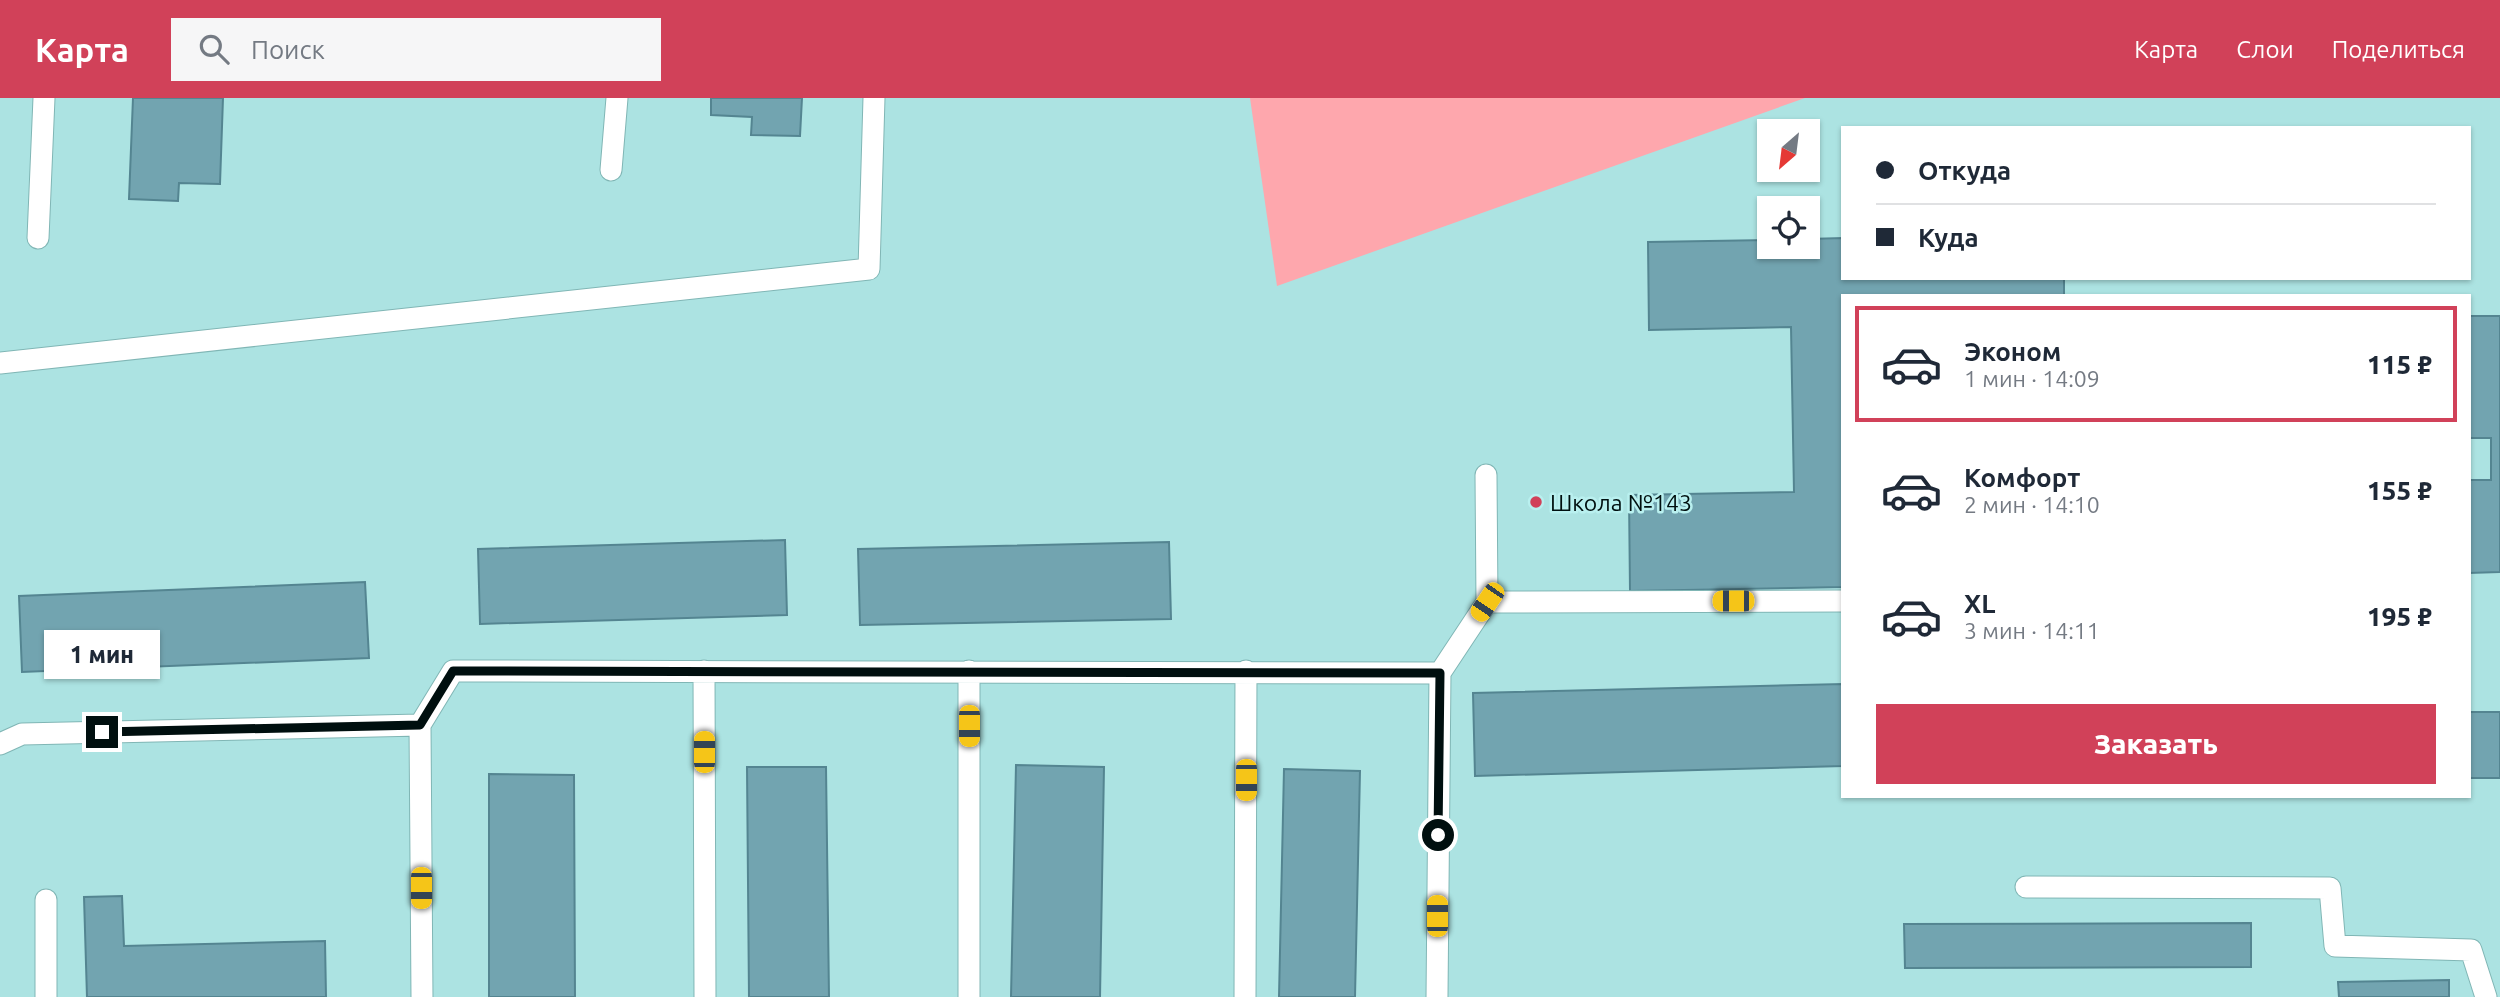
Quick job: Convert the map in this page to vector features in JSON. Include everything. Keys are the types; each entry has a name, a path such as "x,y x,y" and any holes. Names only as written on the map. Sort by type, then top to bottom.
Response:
{"lane":[{"path":"38,238 44,98"},
{"path":"611,170 617,98"},
{"path":"0,363 869,270 874,98"},
{"path":"1437,997 1440,673 1487,602 1486,475"},
{"path":"1487,602 1841,601"},
{"path":"422,997 420,725 453,671 1440,673"},
{"path":"704,671 705,997"},
{"path":"969,671 969,997"},
{"path":"1245,997 1246,671"},
{"path":"0,744 22,734 420,725"},
{"path":"2026,887 2330,888 2335,946 2471,950 2486,997"},
{"path":"46,900 46,997"}],"shaded area":[{"path":"1250,98 1805,98 1277,286"}],"building":[{"path":"133,98 223,98 220,184 179,183 178,201 129,199"},
{"path":"711,98 802,98 800,136 751,135 752,117 711,115"},
{"path":"1841,238 1841,280 2064,280 2064,294 1841,294 1841,587 1630,591 1629,495 1794,492 1791,327 1649,330 1648,242 1757,240 1757,259 1820,259 1820,239"},
{"path":"2471,316 2500,316 2500,572 2471,573 2471,480 2491,480 2491,438 2471,438"},
{"path":"785,540 787,615 480,624 478,549"},
{"path":"1169,542 1171,619 860,625 858,549"},
{"path":"365,582 369,658 22,672 19,596"},
{"path":"1841,684 1841,766 1475,776 1473,693"},
{"path":"2471,712 2500,712 2500,778 2471,778"},
{"path":"1016,765 1104,767 1100,997 1011,997"},
{"path":"747,767 826,767 829,997 749,997"},
{"path":"1284,769 1360,771 1355,997 1279,997"},
{"path":"489,774 574,775 575,997 489,997"},
{"path":"122,896 124,946 325,941 326,997 87,997 84,897"},
{"path":"2251,923 2251,967 1905,968 1904,924"},
{"path":"2449,980 2449,997 2339,997 2338,982"}],"place":[{"name":"Школа №143","path":"1536,502"}],"route":[{"path":"102,732 420,725 453,671 1440,673 1438,835"}]}
